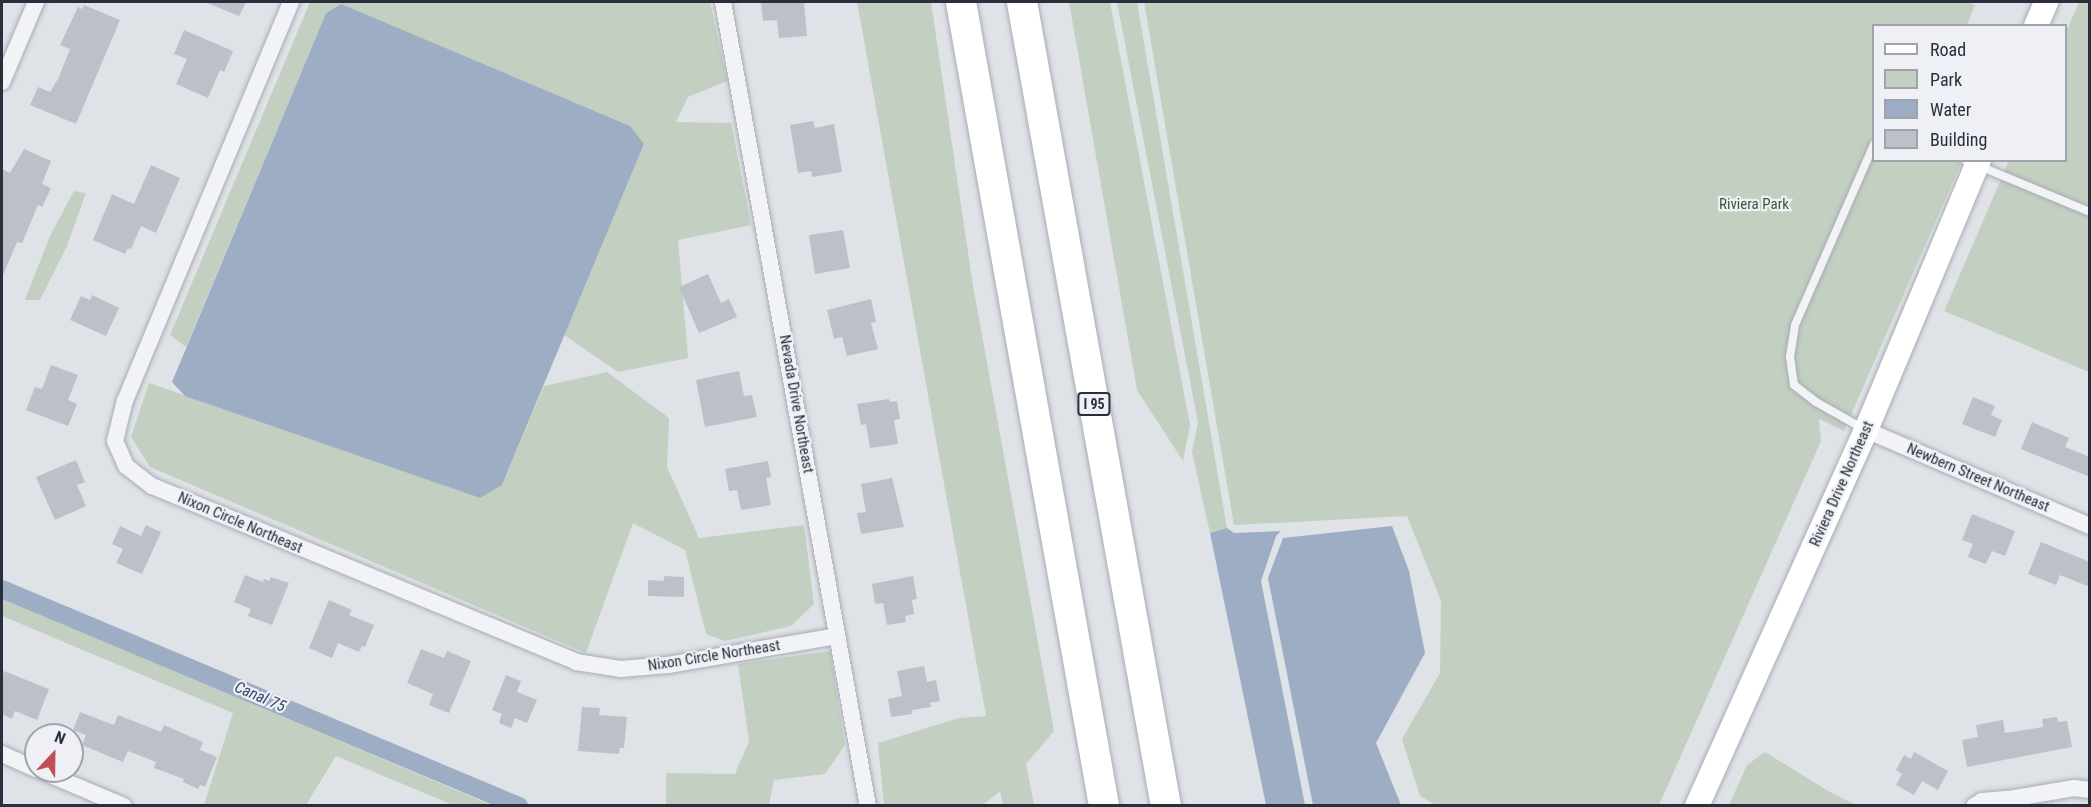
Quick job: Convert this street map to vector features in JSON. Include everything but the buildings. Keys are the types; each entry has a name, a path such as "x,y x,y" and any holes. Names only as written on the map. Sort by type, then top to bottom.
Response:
{"highway":[{"path":"960,2 1104,806"},
{"name":"I 95","path":"1022,2 1166,806"}],"street":[{"path":"2,82 36,2"},
{"name":"Nixon Circle Northeast","path":"291,2 125,400 115,441 126,466 152,486 576,662 621,669 644,667 837,636"},
{"name":"Nevada Drive Northeast","path":"723,2 868,806"},
{"path":"2037,24 2046,2"},
{"name":"Riviera Drive Northeast","path":"1697,806 1866,430 1974,162"},
{"name":"Newbern Street Northeast","path":"1866,430 2090,526"},
{"path":"2,754 24,764"},
{"path":"70,783 124,806"},
{"path":"1974,806 1982,801 2015,802 2073,788 2090,790"}],"lane":[{"path":"1866,430 1815,402 1794,385 1790,357 1795,325 1872,149"},
{"path":"1974,162 2090,212"}],"green space":[{"path":"310,2 710,2 727,81 688,97 676,122 731,123 751,225 678,240 688,358 618,372 564,335 644,144 341,4 326,13 186,347 170,335"},
{"path":"857,2 931,2 973,286 1054,731 1026,764 1034,805 1003,805 1000,791 983,805 884,805 878,743 959,718 986,716"},
{"path":"1069,2 1110,2 1190,425 1183,461 1137,390"},
{"path":"1117,2 1137,2 1227,528 1210,533 1192,452 1198,423"},
{"name":"Riviera Park","path":"1144,2 1967,2 1975,5 1967,24 1872,24 1872,162 1962,162 1844,431 1819,419 1821,441 1659,805 1437,806 1420,796 1402,739 1440,673 1441,601 1407,516 1234,525"},
{"path":"2079,2 2089,2 2089,372 1944,311 2009,162 2067,162 2067,30"},
{"path":"74,191 86,193 67,246 40,300 25,300 50,236"},
{"path":"607,372 669,418 667,467 699,538 804,525 814,604 791,626 725,641 706,634 685,550 633,523 586,653 150,467 131,437 149,383 480,498 502,485 544,386"},
{"path":"2,597 491,805 453,805 336,756 306,805 204,805 233,713 2,616"},
{"path":"830,651 845,745 825,774 774,780 769,805 666,805 666,773 735,774 749,741 738,664"},
{"path":"1765,752 1830,792 1856,805 1729,805 1747,765"}],"water":[{"path":"341,4 630,126 644,144 502,485 480,498 185,396 172,382 326,13"},
{"path":"1392,526 1409,571 1425,653 1376,743 1401,805 1313,805 1268,578 1283,538"},
{"path":"1227,528 1234,533 1281,531 1276,536 1261,581 1305,805 1266,805 1210,533"}],"waterway":[{"name":"Canal 75","path":"2,589 519,806"}]}
